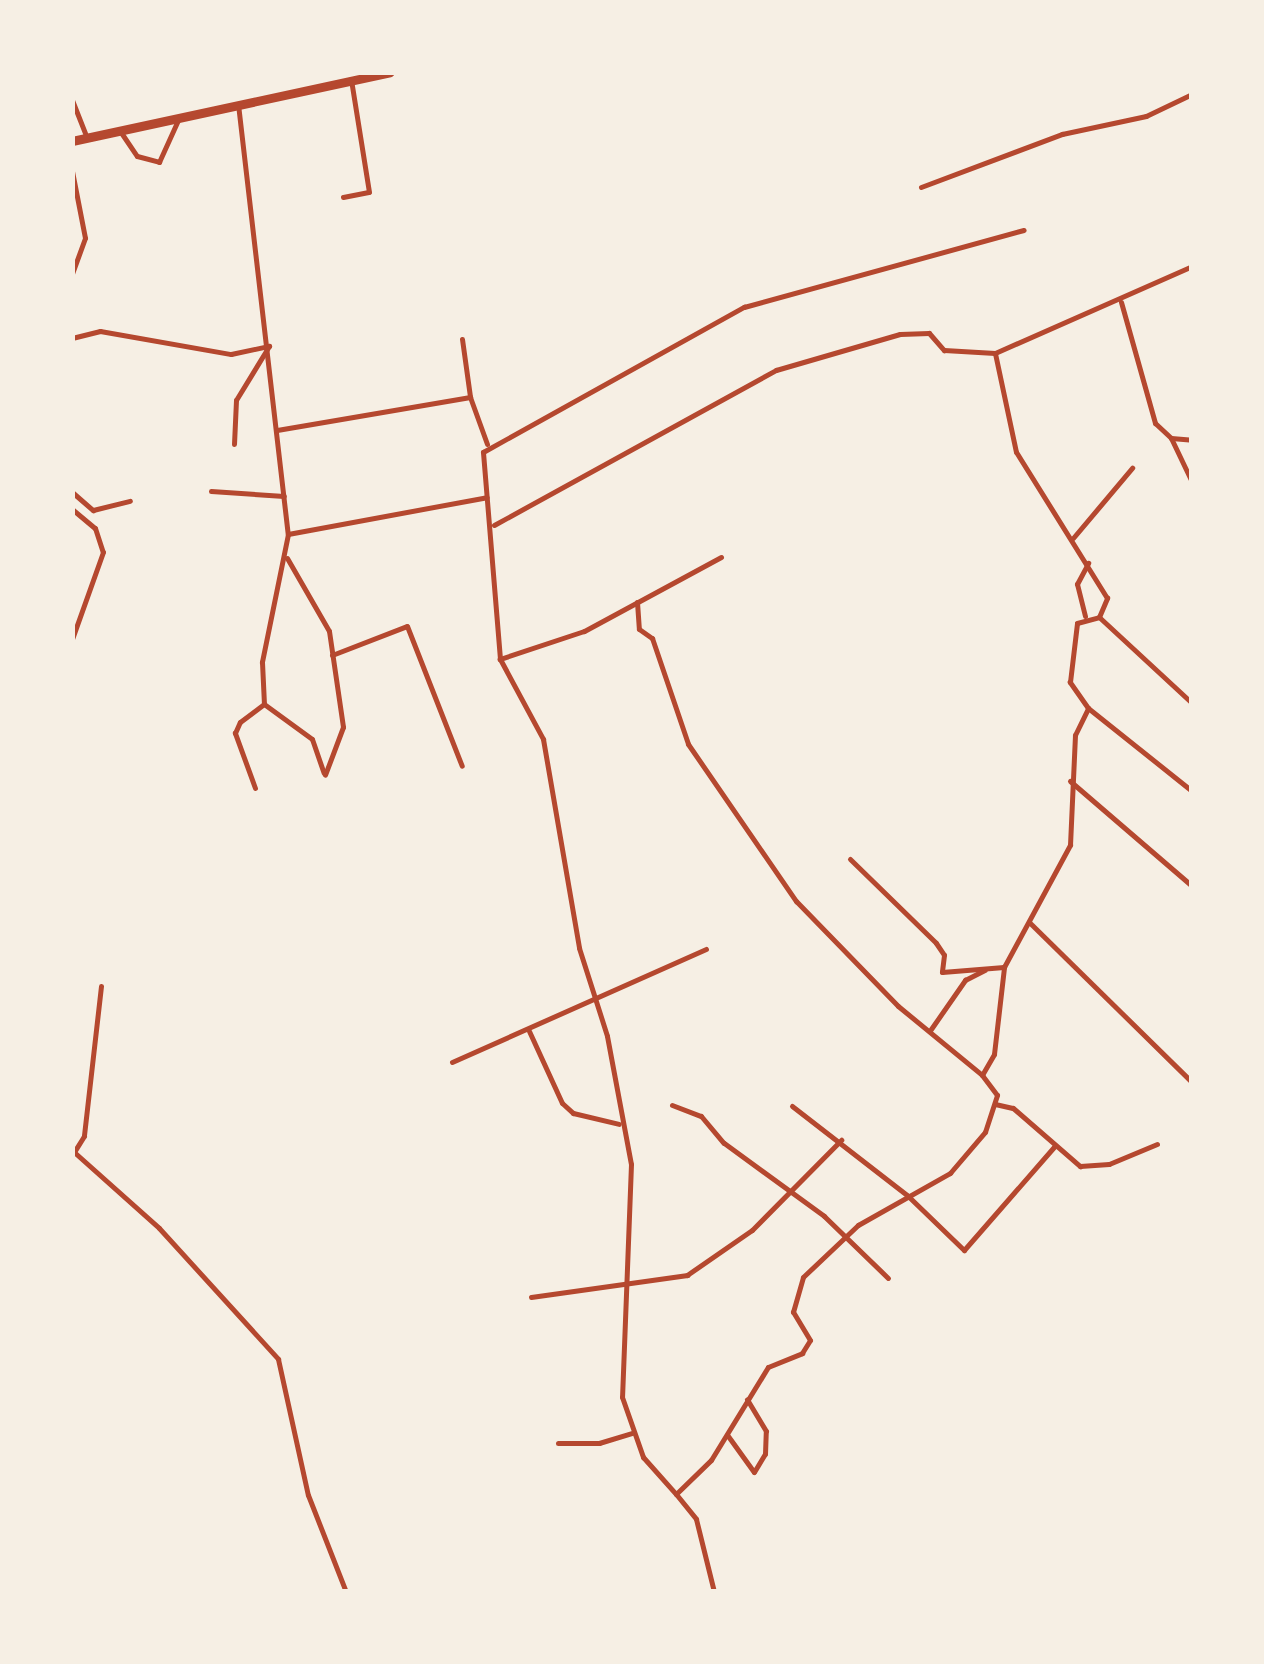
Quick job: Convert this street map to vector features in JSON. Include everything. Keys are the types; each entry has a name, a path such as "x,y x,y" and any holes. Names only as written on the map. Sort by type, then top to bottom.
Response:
{"highway":[{"path":"72,141 390,72"}],"street":[{"path":"344,198 369,192 350,80"},
{"path":"920,187 1062,134 1146,116 1192,94"},
{"path":"72,100 87,138"},
{"path":"238,104 288,534 262,662 264,704"},
{"path":"120,131 137,156 159,162 180,118"},
{"path":"72,171 85,238 72,274"},
{"path":"488,444 744,307 1024,230"},
{"path":"494,525 776,370 900,334 929,333 944,350 995,353 1121,302 1192,266"},
{"path":"1121,302 1142,393 1159,429 1171,438 1192,482"},
{"path":"72,338 100,330 232,354 269,346"},
{"path":"462,340 470,397 488,444 487,498 494,525 494,638 500,659 540,728 579,948 614,1066 633,1194 619,1379 632,1433 643,1457 696,1519 714,1592"},
{"path":"234,444 236,400 269,346"},
{"path":"995,353 1016,452 1107,598 1099,617"},
{"path":"278,430 470,397"},
{"path":"1171,438 1192,440"},
{"path":"1073,538 1132,468"},
{"path":"211,491 284,496"},
{"path":"72,492 93,510 130,500"},
{"path":"288,534 487,498"},
{"path":"72,509 95,528 103,552 72,639"},
{"path":"264,704 277,708 312,739 325,775 342,727 332,655 320,605 285,555"},
{"path":"500,659 584,631 722,557"},
{"path":"1085,616 1077,584 1088,563"},
{"path":"636,601 639,629 652,638 696,757 796,901 878,988 982,1075 995,1104 986,1132 964,1161 846,1236 803,1277 793,1300 810,1340 802,1353 768,1367 728,1436 676,1494"},
{"path":"1192,702 1099,617 1085,616 1077,623 1070,682 1088,708 1192,791"},
{"path":"332,655 407,626 462,766"},
{"path":"255,788 236,734 240,722 264,704"},
{"path":"982,1075 994,1054 1004,967 1070,845 1075,735 1088,708"},
{"path":"1070,781 1192,886"},
{"path":"850,860 936,944 944,955 942,972 1004,967"},
{"path":"1028,922 1192,1082"},
{"path":"452,1062 706,949"},
{"path":"931,1029 965,980 986,970"},
{"path":"101,986 84,1136 73,1152 160,1228 278,1359 308,1495 346,1592"},
{"path":"529,1031 562,1103 573,1112 620,1124"},
{"path":"672,1104 701,1116 724,1143 846,1236 888,1278"},
{"path":"995,1104 1012,1108 1072,1162 1099,1167 1157,1144"},
{"path":"792,1106 841,1140 908,1196 964,1250 1054,1147"},
{"path":"531,1297 687,1275 736,1244 841,1140"},
{"path":"728,1436 754,1472 766,1431 747,1399"},
{"path":"558,1442 598,1443 632,1433"}]}
